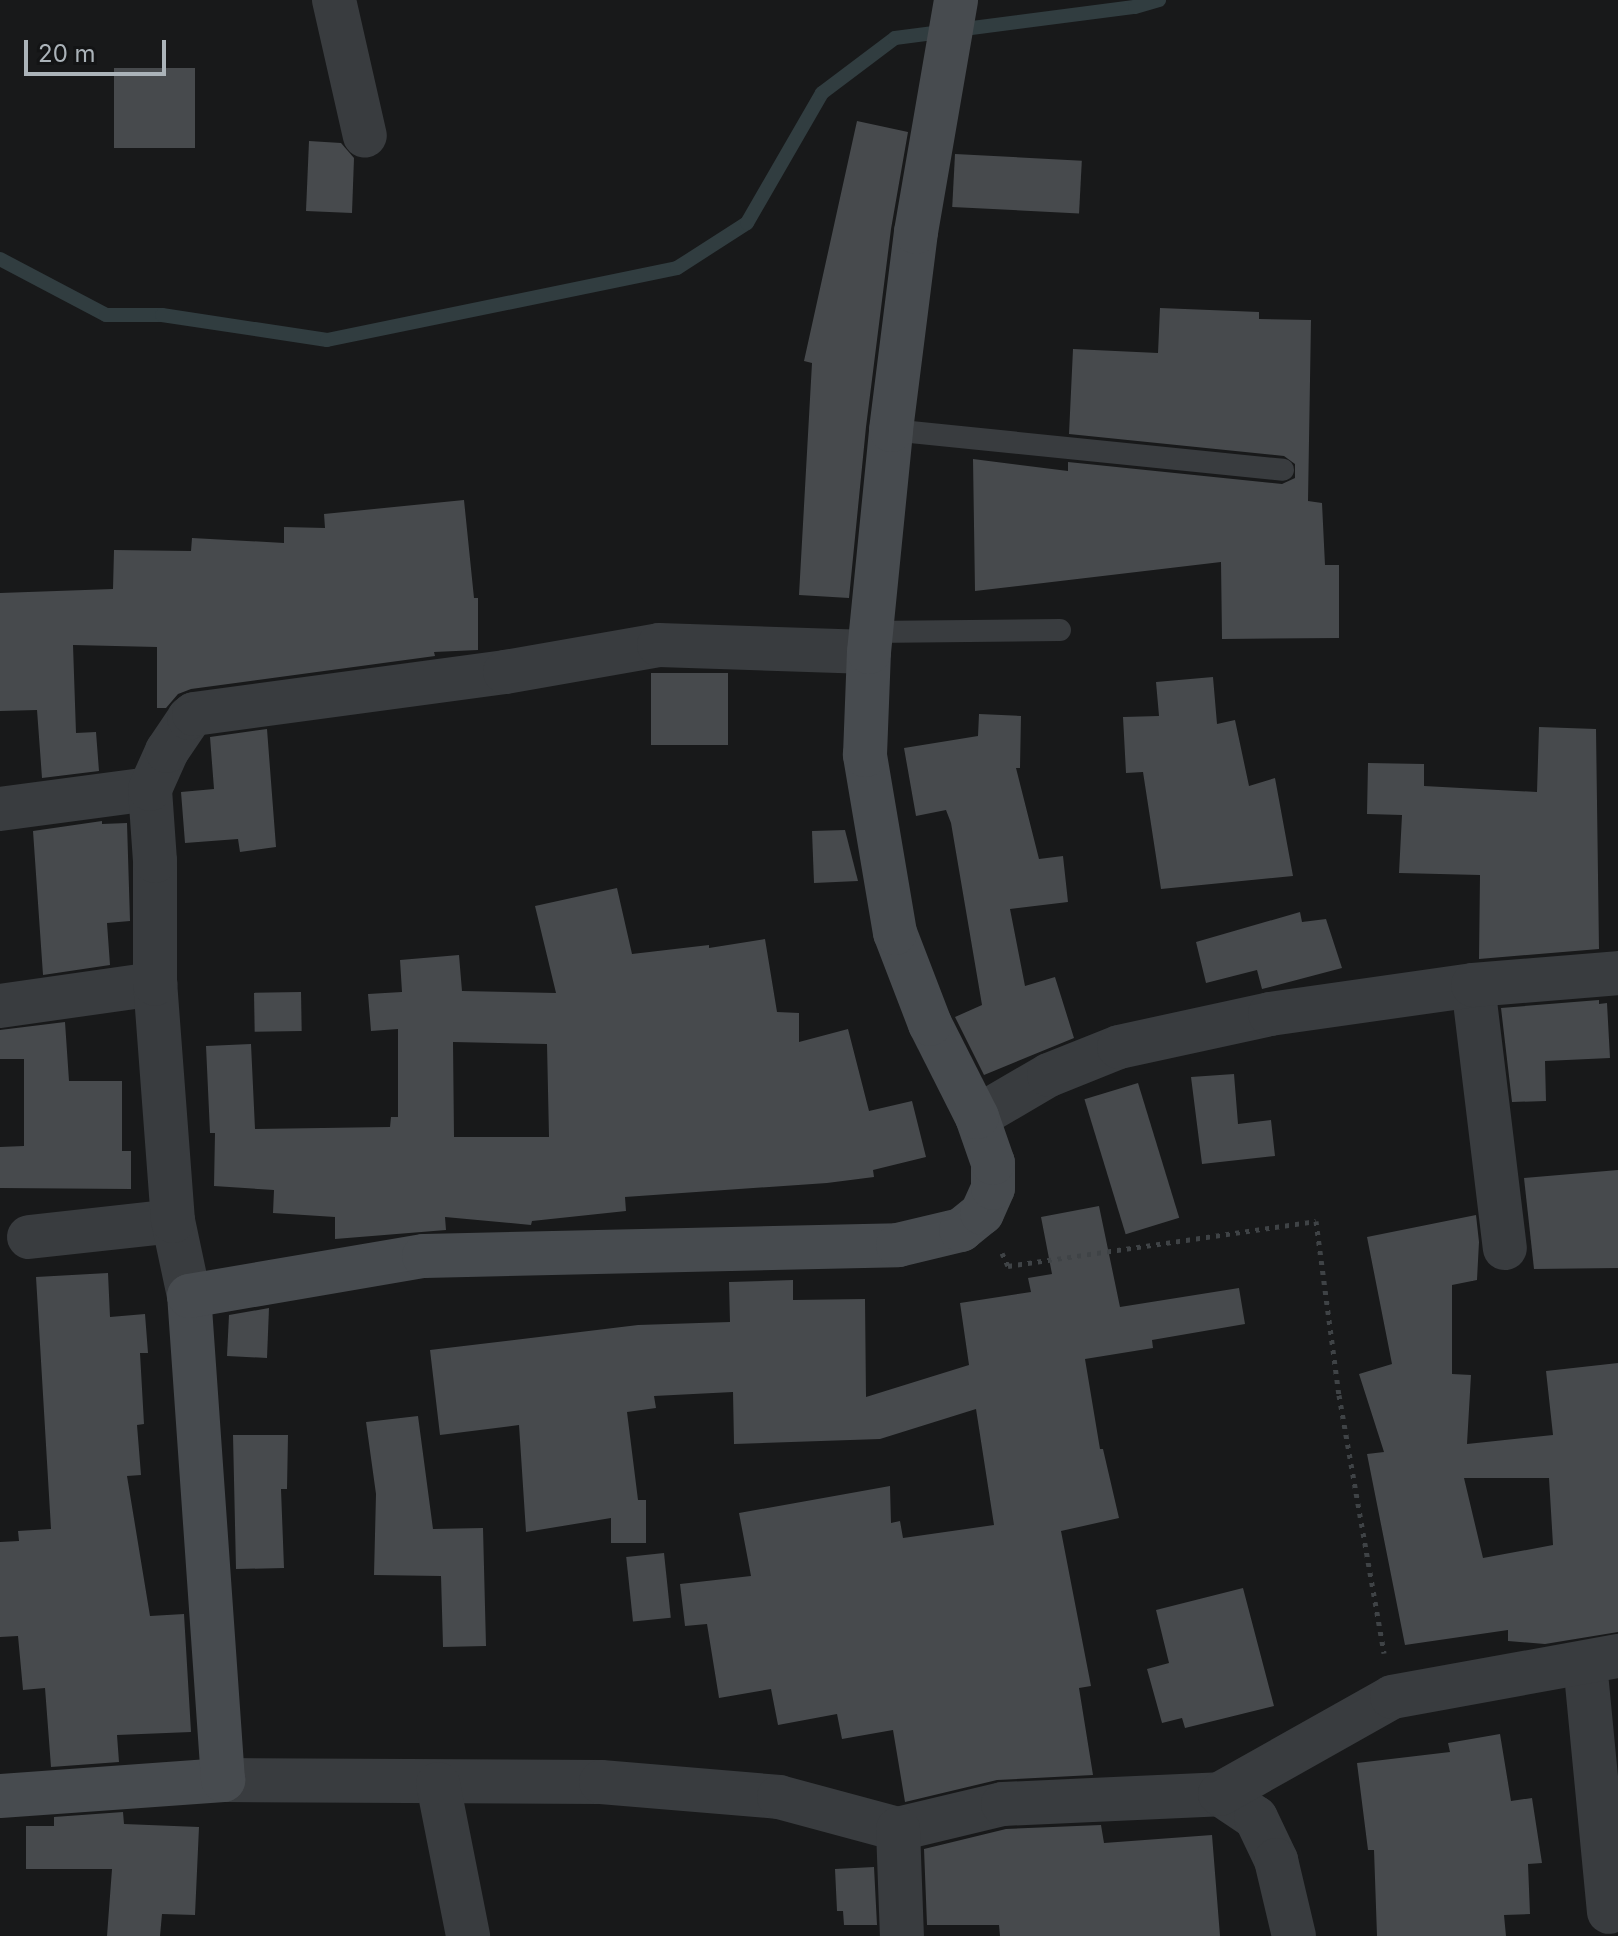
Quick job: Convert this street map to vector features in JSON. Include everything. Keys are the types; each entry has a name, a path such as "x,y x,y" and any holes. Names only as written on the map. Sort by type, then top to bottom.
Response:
{"street":[{"path":"334,0 365,136"},
{"path":"189,1296 424,1256 898,1245 961,1230 982,1213 993,1188 993,1163 977,1117 930,1024 895,933 865,755 870,642 891,430 916,232 956,0"},
{"path":"223,1780 189,1296 173,1221 155,984 155,861 150,789 167,751 194,714 505,672 659,645 870,642"},
{"path":"0,809 150,789"},
{"path":"977,1117 1049,1075 1119,1047 1270,1014 1473,985 1618,973"},
{"path":"0,1006 155,984"},
{"path":"1473,985 1505,1248"},
{"path":"29,1237 173,1221"},
{"path":"0,1796 223,1780 438,1784 601,1782 779,1797 898,1829 1003,1804 1220,1794 1392,1697 1602,1659 1609,1912"},
{"path":"438,1784 468,1936"},
{"path":"1220,1794 1256,1818 1276,1860 1294,1936"},
{"path":"898,1829 902,1936"}],"lane":[{"path":"891,430 1283,470"},
{"path":"870,642 1060,630"}],"path":[{"path":"982,1213 1008,1266 1316,1221 1339,1395 1392,1697"}],"building":[{"path":"114,68 195,68 195,148 114,148"},
{"path":"857,121 908,132 891,229 866,427 849,598 799,595 812,363 804,361"},
{"path":"309,141 341,143 354,158 352,213 306,211"},
{"path":"955,154 1082,161 1079,214 952,207"},
{"path":"1160,308 1259,312 1259,319 1311,320 1308,501 1322,503 1325,565 1339,565 1339,638 1222,639 1221,562 975,591 973,459 1068,471 1068,462 1282,484 1295,478 1295,464 1284,456 1069,434 1073,349 1158,353"},
{"path":"464,500 474,598 478,598 478,650 434,652 435,656 191,689 178,694 166,708 157,708 157,647 73,645 76,733 96,732 99,771 42,778 37,710 0,711 0,593 113,589 114,550 191,551 192,538 284,543 284,527 325,528 324,514"},
{"path":"651,673 728,673 728,745 651,745"},
{"path":"1213,677 1217,724 1235,720 1249,786 1275,778 1293,876 1161,889 1143,772 1126,773 1123,717 1159,716 1156,682"},
{"path":"979,714 1021,716 1020,768 1016,768 1039,859 1063,856 1068,902 1010,909 1025,986 1055,977 1074,1038 984,1075 955,1017 982,1005 951,823 946,810 916,816 904,748 978,736"},
{"path":"1539,727 1596,729 1599,949 1479,959 1480,875 1399,873 1402,815 1367,814 1368,763 1424,764 1424,786 1537,792"},
{"path":"267,729 276,847 240,852 238,839 185,843 181,792 214,789 210,737"},
{"path":"102,821 102,824 127,823 130,921 107,923 110,965 43,975 33,831"},
{"path":"845,830 858,881 814,883 812,831"},
{"path":"617,888 632,954 709,945 709,948 765,939 777,1012 799,1013 799,1042 848,1029 869,1111 912,1101 926,1157 873,1170 874,1177 625,1197 626,1211 532,1221 531,1225 445,1217 446,1230 335,1239 335,1217 273,1213 274,1190 214,1186 215,1133 210,1133 206,1046 251,1044 255,1129 390,1127 391,1117 398,1117 398,1029 371,1031 368,994 402,992 400,960 459,955 462,991 556,993 535,906","holes":["453,1042 547,1044 549,1137 454,1137"]},
{"path":"1300,912 1302,922 1326,919 1342,968 1262,989 1257,970 1206,983 1196,942"},
{"path":"301,992 302,1031 255,1032 254,993"},
{"path":"1599,1000 1599,1004 1607,1003 1610,1058 1545,1061 1546,1101 1512,1102 1501,1008"},
{"path":"65,1022 69,1081 122,1081 122,1151 131,1151 131,1189 0,1188 0,1147 24,1146 24,1059 0,1059 0,1030"},
{"path":"1234,1074 1238,1124 1271,1120 1275,1156 1202,1164 1191,1077"},
{"path":"1138,1083 1179,1218 1126,1234 1084,1099"},
{"path":"1618,1170 1618,1268 1534,1269 1524,1178"},
{"path":"1099,1206 1120,1307 1239,1288 1245,1324 1152,1340 1153,1348 1085,1359 1100,1449 1103,1449 1119,1518 1061,1531 1091,1686 1079,1688 1093,1775 997,1780 905,1802 893,1730 842,1739 837,1714 778,1725 771,1689 719,1698 707,1624 685,1626 680,1584 751,1576 739,1513 890,1486 891,1523 900,1521 903,1538 994,1525 976,1409 880,1439 734,1444 733,1392 654,1396 656,1408 627,1412 638,1500 646,1500 646,1543 611,1543 611,1518 526,1532 519,1425 440,1435 430,1350 638,1325 730,1322 729,1282 793,1280 793,1300 865,1299 866,1397 969,1365 960,1303 1031,1292 1028,1278 1052,1274 1041,1217"},
{"path":"1476,1215 1479,1242 1477,1280 1452,1285 1452,1374 1471,1375 1467,1444 1553,1435 1546,1371 1618,1363 1618,1632 1545,1644 1508,1641 1508,1630 1405,1645 1367,1454 1384,1452 1359,1374 1392,1364 1367,1237","holes":["1464,1478 1549,1478 1553,1545 1483,1558"]},
{"path":"108,1273 110,1317 145,1314 148,1353 140,1353 144,1424 137,1425 141,1475 127,1476 150,1616 184,1614 191,1732 117,1735 119,1762 51,1767 45,1688 23,1690 18,1636 0,1637 0,1542 19,1541 18,1531 51,1529 36,1277"},
{"path":"269,1308 267,1358 227,1356 229,1315"},
{"path":"418,1416 433,1529 483,1528 486,1646 443,1647 441,1576 374,1575 376,1494 366,1422"},
{"path":"233,1435 288,1435 287,1489 281,1489 284,1568 236,1569"},
{"path":"664,1553 671,1618 633,1622 626,1557"},
{"path":"1243,1588 1274,1706 1185,1728 1182,1718 1162,1723 1147,1669 1169,1663 1156,1610"},
{"path":"1500,1734 1511,1801 1532,1798 1542,1863 1528,1864 1530,1914 1504,1915 1506,1936 1377,1936 1374,1850 1368,1850 1357,1763 1450,1752 1448,1743"},
{"path":"123,1812 124,1824 199,1827 195,1915 162,1914 160,1936 107,1936 112,1869 26,1869 26,1826 54,1826 54,1817"},
{"path":"1101,1825 1104,1843 1212,1835 1220,1936 1000,1936 999,1925 927,1925 924,1849 1006,1829"},
{"path":"874,1867 877,1925 844,1925 843,1911 837,1911 835,1869"}],"waterway":[{"path":"0,259 106,315 162,315 327,340 677,268 747,223 822,93 895,38 1135,7 1159,0"}]}
